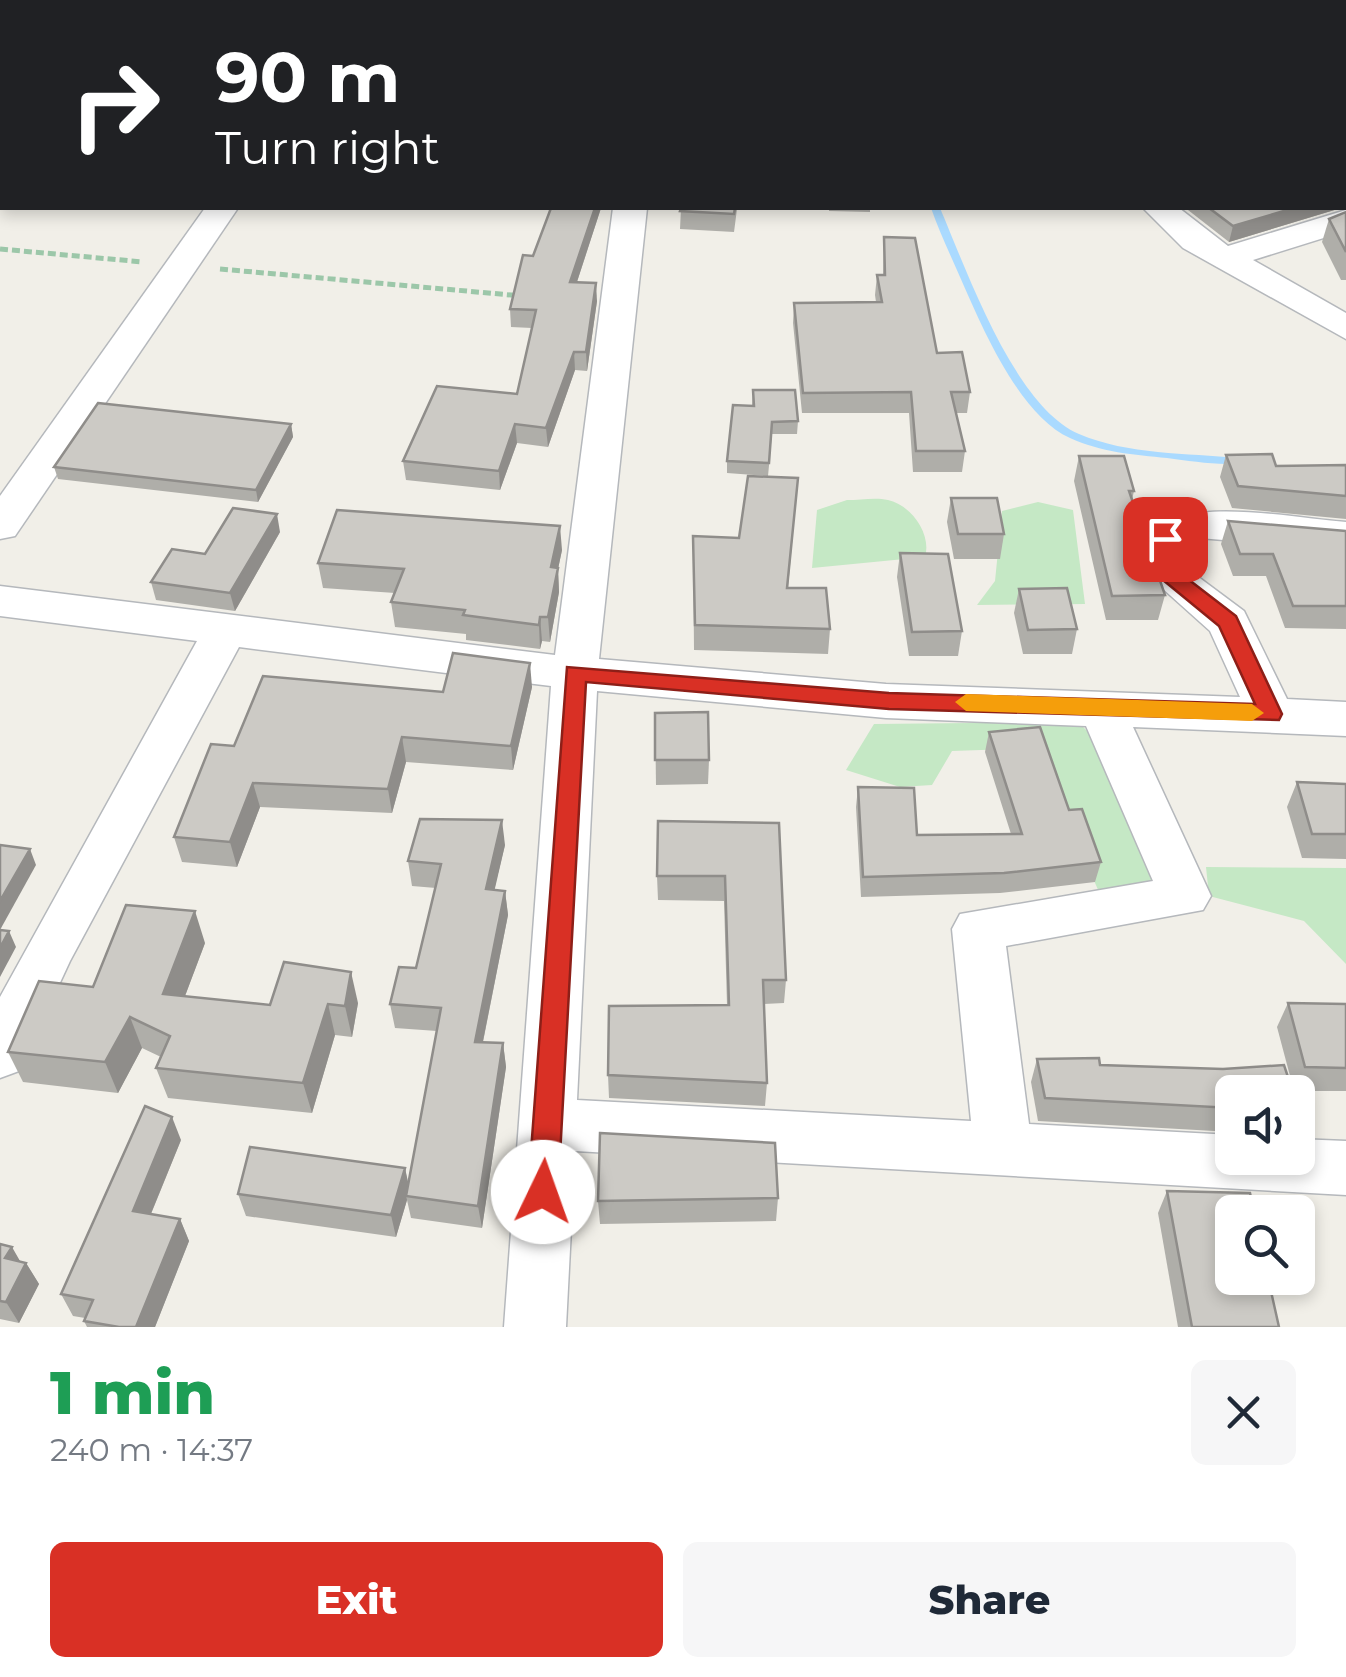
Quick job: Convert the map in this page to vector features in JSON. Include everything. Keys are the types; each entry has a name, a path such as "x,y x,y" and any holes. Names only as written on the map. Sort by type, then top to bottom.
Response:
{"street":[{"path":"0,526 220,210"},
{"path":"534,1327 575,673 630,210"},
{"path":"1162,210 1195,241 1341,320"},
{"path":"1223,258 1346,220"},
{"path":"1271,714 1228,622 1174,580 1165,539 1192,524 1346,536"},
{"path":"0,601 575,673 889,701 1346,719"},
{"path":"0,1054 46,954 227,628"},
{"path":"1003,1150 978,929 1185,896 1101,707"},
{"path":"547,1124 1346,1168"}],"path":[{"path":"0,249 530,297"}],"green space":[{"path":"883,499 904,508 922,530 925,557 812,568 817,510 847,500"},
{"path":"1038,502 1073,510 1085,604 977,605 995,581 1002,511"},
{"path":"1052,722 1083,727 1130,772 1185,896 1106,908 1036,748 952,751 932,785 900,787 846,770 874,724"},
{"path":"1206,867 1346,868 1346,964 1304,921 1209,896"}],"building":[{"path":"550,210 594,210 570,282 596,283 586,352 574,352 546,428 515,424 499,471 403,461 437,386 517,394 536,310 510,309 523,255 533,256"},
{"path":"680,210 735,210 734,214"},
{"path":"1212,210 1287,210 1233,226"},
{"path":"1346,212 1346,252 1329,219"},
{"path":"884,237 915,238 937,353 962,352 970,392 951,392 965,451 916,451 911,392 803,393 794,303 882,302 877,275 885,275"},
{"path":"753,390 795,390 798,421 772,422 769,463 727,461 733,405 754,406"},
{"path":"98,403 291,424 256,490 54,467"},
{"path":"1272,454 1276,466 1346,465 1346,496 1238,486 1226,455"},
{"path":"1079,456 1124,456 1134,491 1129,491 1165,595 1112,596"},
{"path":"748,476 798,478 787,588 826,588 830,629 695,625 693,536 739,538"},
{"path":"951,498 997,498 1004,534 958,534"},
{"path":"233,508 277,514 230,593 151,582 172,549 205,554"},
{"path":"337,510 560,526 551,567 558,568 548,617 540,617 539,625 463,615 465,610 391,602 404,569 318,563"},
{"path":"1228,521 1346,531 1346,606 1293,606 1273,554 1240,554"},
{"path":"900,553 948,554 962,631 912,632"},
{"path":"1067,588 1077,629 1028,630 1019,589"},
{"path":"453,653 530,663 511,746 402,737 388,789 253,783 230,842 174,837 211,744 234,746 263,676 443,692"},
{"path":"708,712 709,760 655,760 655,713"},
{"path":"1040,727 1069,810 1082,809 1101,862 1004,873 863,877 858,787 914,788 917,835 1022,834 989,732"},
{"path":"1297,782 1346,784 1346,834 1312,834"},
{"path":"420,819 502,820 486,889 505,891 475,1042 503,1043 478,1206 406,1196 441,1008 390,1004 399,967 416,968 441,864 408,861"},
{"path":"658,821 779,823 786,980 763,980 767,1083 608,1075 609,1006 729,1005 725,876 657,876"},
{"path":"0,845 30,849 0,901"},
{"path":"126,905 195,911 163,994 270,1005 284,962 351,972 345,1006 328,1004 303,1083 156,1068 170,1036 130,1017 105,1062 8,1052 39,981 93,987"},
{"path":"0,930 9,931 0,948"},
{"path":"1288,1003 1346,1004 1346,1068 1305,1067"},
{"path":"1099,1058 1100,1065 1223,1069 1284,1065 1287,1075 1215,1075 1215,1107 1045,1098 1037,1059"},
{"path":"145,1106 172,1117 133,1211 180,1219 136,1327 84,1321 93,1300 61,1294"},
{"path":"600,1133 775,1143 778,1198 598,1201"},
{"path":"250,1147 405,1168 391,1215 238,1194"},
{"path":"1167,1191 1250,1193 1215,1195 1215,1295 1272,1295 1279,1327 1192,1327"},
{"path":"0,1244 12,1247 5,1258 26,1263 6,1302 0,1301"}],"waterway":[{"path":"936,210 1010,368 1051,421 1072,435 1112,447 1239,461"}],"slow traffic":[{"path":"966,702 1252,713"}],"route":[{"path":"543,1192 575,673 889,701 1271,714 1228,622 1174,580 1165,539"}]}
